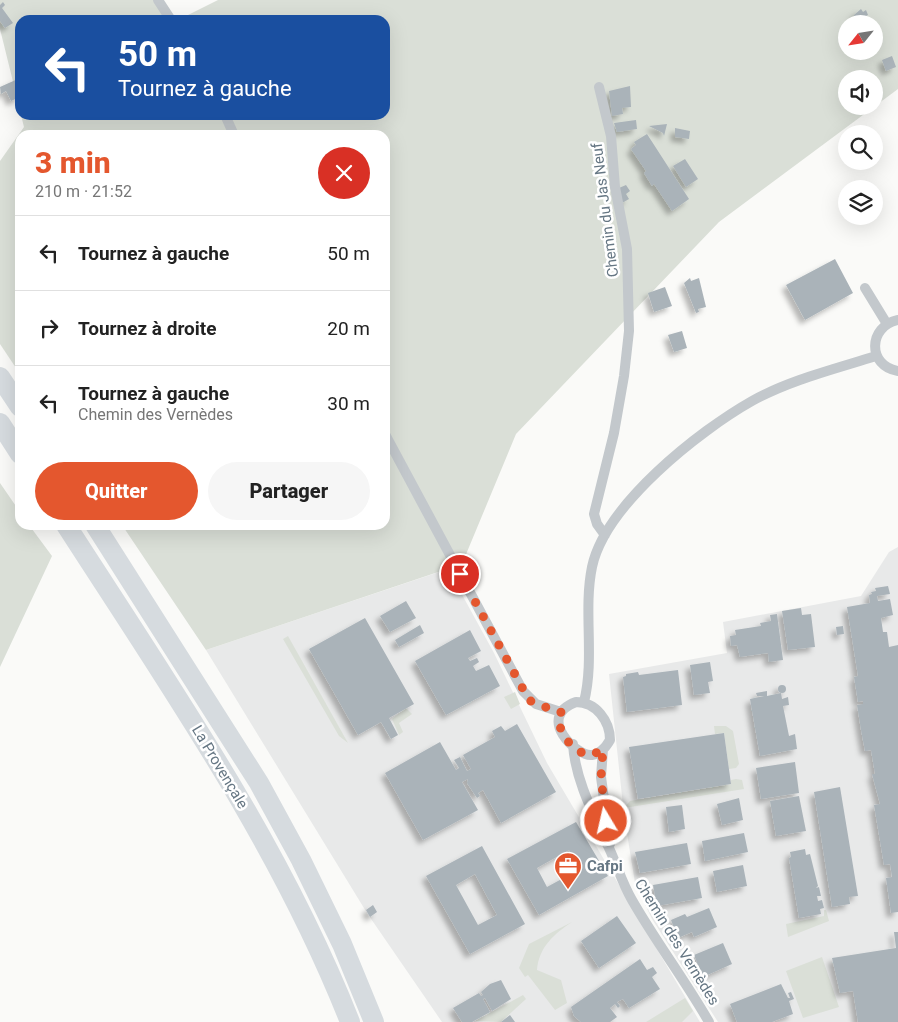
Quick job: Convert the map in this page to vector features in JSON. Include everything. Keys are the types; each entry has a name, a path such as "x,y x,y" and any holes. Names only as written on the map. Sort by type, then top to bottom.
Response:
{"highway":[{"path":"0,377 15,399"},
{"path":"0,423 15,446"},
{"name":"La Provençale","path":"69,530 237,794 276,864 350,1022"},
{"name":"La Provençale","path":"98,530 259,783 301,860 342,944 374,1022"}],"street":[{"path":"158,0 168,15"},
{"name":"Chemin du Jas Neuf","path":"599,87 612,136 615,187 627,249 629,296 629,331 624,376 614,433 594,514 597,524 605,535"},
{"path":"865,288 887,324"},
{"path":"898,320 887,324 878,332 875,340 876,356 888,368 898,371"},
{"path":"584,702 589,671 588,591 593,564 605,535 620,510 680,453 718,423 753,401 794,383 876,356"},
{"path":"390,443 523,691 536,704 561,712"},
{"path":"584,702 597,711 609,727 610,740 597,753 587,755 560,732 558,719 561,712 571,704 584,702"},
{"name":"Chemin des Vernèdes","path":"573,744 573,756 586,797 610,850"},
{"name":"Chemin des Vernèdes","path":"603,749 601,777 610,850 615,868 631,899 710,1022"}],"shaded area":[{"path":"0,0 156,0 166,15 15,15 15,90 0,29"},
{"path":"218,0 898,0 898,89 883,100 883,70 838,70 838,115 863,115 850,125 838,125 838,134 719,222 516,434 462,564 206,650 125,530 390,530 390,130 22,130 24,127 22,120 390,120 390,15 188,15"},
{"path":"15,140 15,366 0,344 0,161"},
{"path":"0,483 15,505 15,530 33,530 52,556 0,667"},
{"path":"898,547 898,1022 718,1022 652,919 635,883 624,815 609,674 727,653 723,622 861,596 889,552"},
{"path":"448,569 494,653 547,763 700,1022 442,1022 367,913 206,650"},
{"path":"288,636 348,743 339,736 283,639"},
{"path":"515,692 520,704 511,709 504,697"},
{"path":"406,708 412,714 399,723 403,732 399,735 392,719"},
{"path":"714,726 726,726 733,731 739,764 736,768 729,769 724,733 715,734"},
{"path":"731,780 742,780 744,789 624,808 630,801 731,784"},
{"path":"824,910 826,910 829,921 788,937 786,924 824,916"},
{"path":"572,922 548,942 538,962 537,970 561,980 567,1003 555,1010 528,975 525,977 519,968 529,944"},
{"path":"822,957 839,1007 803,1018 786,971"},
{"path":"523,995 526,999 501,1022 475,1021"},
{"path":"685,998 693,1011 682,1022 646,1022"}],"building":[{"path":"3,2 5,5 2,8 13,23 5,28 0,21 0,5"},
{"path":"861,9 863,12 866,10 868,15 854,15"},
{"path":"892,56 896,67 886,71 883,60"},
{"path":"15,80 15,99 11,101 6,91 1,94 0,87"},
{"path":"630,86 631,107 622,108 623,114 612,116 609,91"},
{"path":"636,120 637,129 617,132 614,123"},
{"path":"667,124 664,136 663,133 649,126"},
{"path":"675,128 690,131 689,139 675,137"},
{"path":"647,134 689,199 672,211 654,184 652,186 644,173 646,171 631,149 636,145 634,142"},
{"path":"685,159 698,179 686,187 673,166"},
{"path":"626,185 630,191 626,194 629,199 622,203 619,188"},
{"path":"835,259 853,293 805,320 786,285"},
{"path":"690,278 691,281 699,278 706,307 698,309 699,312 696,313 684,283"},
{"path":"665,287 672,306 654,312 648,293"},
{"path":"682,331 687,348 674,352 668,335"},
{"path":"888,586 890,594 877,596 878,601 890,599 893,615 881,618 883,632 887,632 889,647 898,645 898,912 891,913 886,878 892,877 890,864 884,865 874,805 880,804 872,774 875,774 871,750 865,751 861,730 857,705 863,704 863,701 858,702 854,677 858,676 847,607 870,603 869,595 872,594 871,592 876,591 875,588"},
{"path":"406,601 416,618 390,632 380,616"},
{"path":"801,608 802,615 811,614 815,647 788,650 782,611"},
{"path":"777,614 783,660 769,662 768,653 740,657 737,645 731,646 730,636 736,635 735,630 761,626 760,623 771,621 770,615"},
{"path":"365,618 414,704 389,718 398,735 391,739 381,722 358,735 309,649"},
{"path":"420,625 424,633 399,647 395,640"},
{"path":"843,626 844,634 837,635 836,627"},
{"path":"470,630 481,651 468,658 470,661 477,658 479,662 473,666 476,671 489,665 500,686 446,715 415,661"},
{"path":"710,662 713,681 708,682 710,693 694,695 690,665"},
{"path":"678,670 682,705 627,712 623,677 626,674 638,672 639,675"},
{"path":"782,685 786,689 782,693 778,689"},
{"path":"767,691 767,696 781,693 782,699 788,697 789,705 783,706 789,736 795,734 797,749 760,756 750,699 764,696 757,696 756,693"},
{"path":"517,724 556,792 501,823 483,790 478,793 480,796 477,798 467,783 468,779 462,782 478,810 423,840 385,773 440,742 456,770 459,768 454,760 460,757 467,771 471,769 463,755 495,737 492,731 501,726 505,731"},
{"path":"724,733 731,784 638,799 629,747"},
{"path":"795,762 799,793 761,799 756,768"},
{"path":"840,787 858,896 849,897 850,904 832,907 814,792"},
{"path":"799,796 806,831 776,836 770,801"},
{"path":"739,798 743,820 722,825 717,804"},
{"path":"682,805 685,829 669,832 666,807"},
{"path":"576,822 608,876 539,915 507,859","holes":["569,850 580,869 547,887 537,868"]},
{"path":"744,833 748,852 705,861 702,841"},
{"path":"687,843 691,864 640,873 635,852"},
{"path":"482,846 525,924 470,954 426,876","holes":["475,874 497,915 478,925 456,885"]},
{"path":"805,849 806,855 810,854 818,886 816,888 819,887 821,896 817,896 818,901 822,900 824,908 820,909 821,914 799,918 789,858 791,857 790,852"},
{"path":"743,865 747,886 717,892 713,871"},
{"path":"698,877 702,898 657,906 653,885"},
{"path":"373,905 377,912 370,917 366,910"},
{"path":"709,908 717,927 694,937 692,932 678,938 671,920 685,914 687,917"},
{"path":"617,916 636,943 599,968 581,941"},
{"path":"894,932 898,932 898,1022 858,1022 853,991 840,993 832,958 896,948"},
{"path":"723,943 732,964 703,977 694,955"},
{"path":"640,959 647,970 653,967 657,973 652,977 660,989 629,1008 623,999 617,1002 620,1006 618,1008 615,1004 610,1008 617,1017 610,1022 581,1022 574,1016 571,1007"},
{"path":"501,980 511,999 492,1011 485,998 483,999 490,1012 472,1022 462,1022 453,1008 479,993 481,996 483,995 481,992 490,984"},
{"path":"781,984 788,998 790,998 788,993 791,992 794,999 789,1001 793,1014 772,1022 737,1022 730,1004"},
{"path":"510,1015 515,1022 501,1022"}],"place":[{"name":"Cafpi","path":"568,890"}],"route":[{"path":"460,574 529,700 544,708 561,712 558,719 560,732 580,752 592,755 603,749 601,777 606,821"}]}
